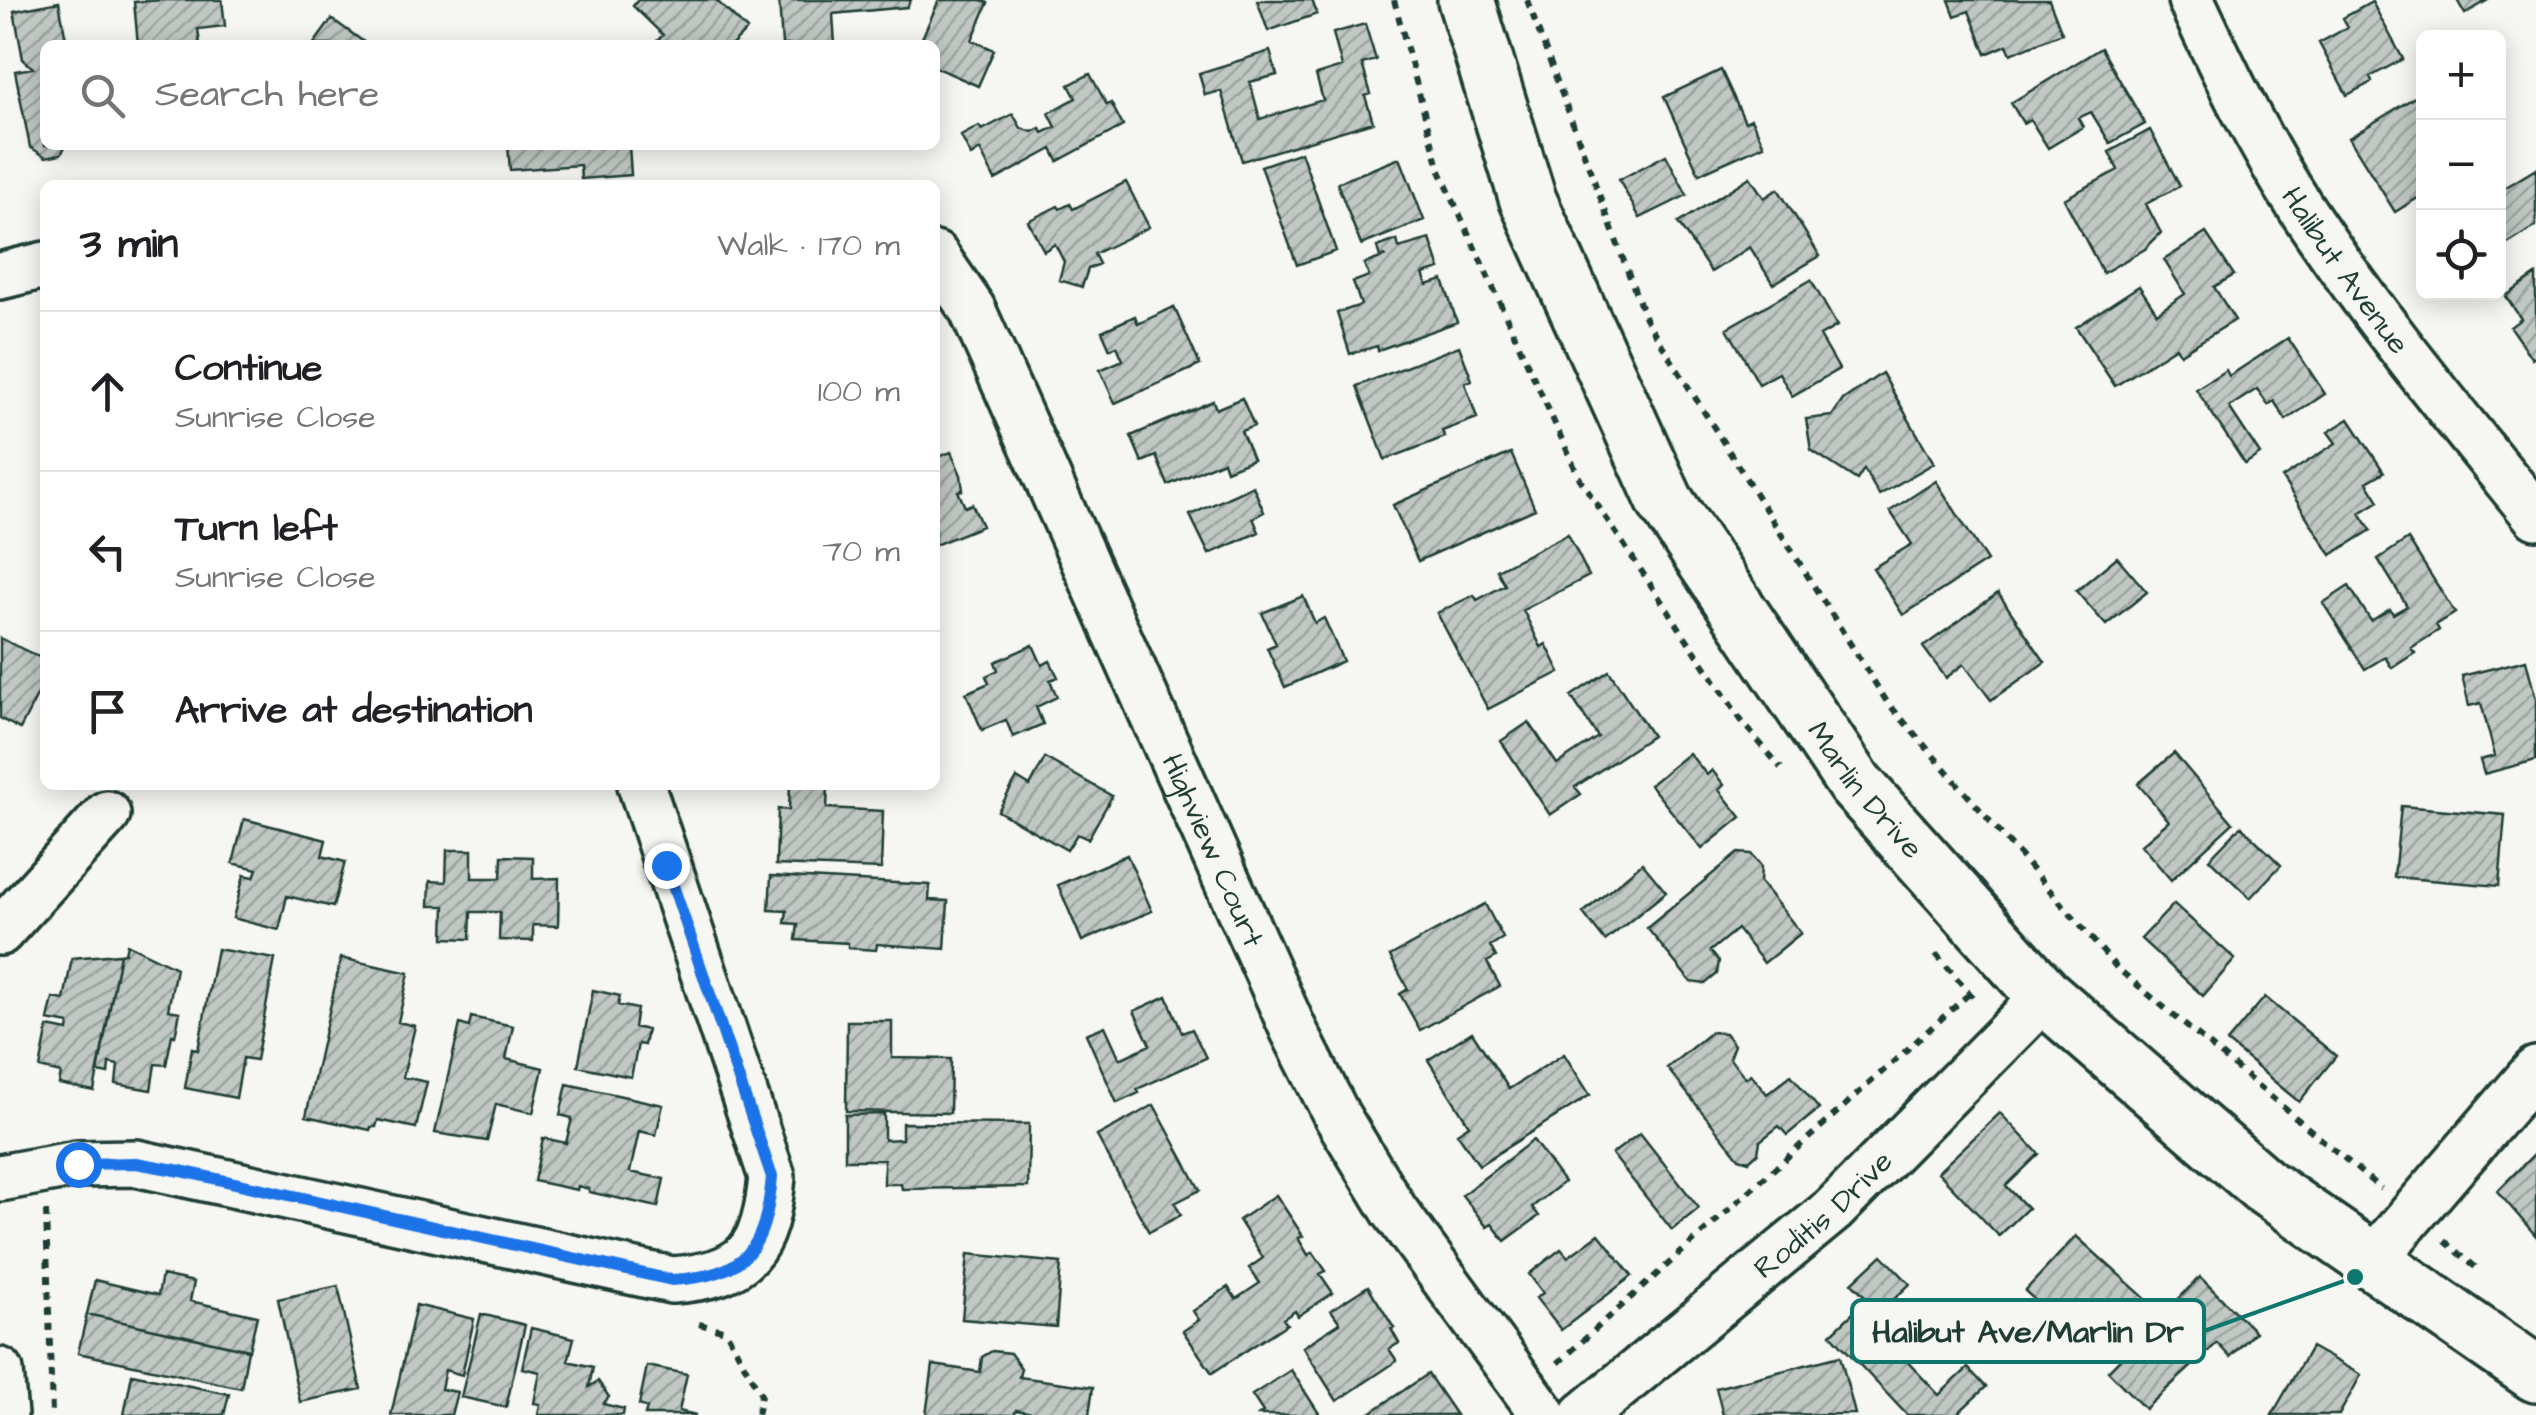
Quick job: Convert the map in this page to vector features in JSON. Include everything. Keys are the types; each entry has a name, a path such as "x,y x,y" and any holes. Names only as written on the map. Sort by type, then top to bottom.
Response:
{"street":[{"name":"Marlin Drive","path":"1466,0 1528,200 1665,501 1855,784 2045,996 2264,1186 2536,1374"},
{"name":"Halibut Avenue","path":"2191,0 2240,104 2300,206 2381,322 2536,516"},
{"name":"Highview Court","path":"940,262 972,309 1292,1030 1394,1210 1535,1403"},
{"path":"0,276 40,266"},
{"path":"0,1178 78,1164 136,1163 672,1280 706,1278 732,1267 756,1244 768,1217 772,1177 643,790"},
{"path":"0,932 107,814"},
{"name":"Roditis Drive","path":"1598,1410 1833,1210 2045,996"},
{"path":"2372,1261 2536,1070"},
{"path":"0,1370 4,1415"}],"path":[{"path":"1527,0 1645,318 1887,702 2117,968 2494,1283"},
{"path":"1535,1403 1970,993"},
{"path":"45,1196 52,1415"},
{"path":"695,1323 726,1331 761,1395 757,1415"}],"building":[{"path":"222,0 225,26 198,29 199,40 138,40 134,2"},
{"path":"638,0 716,0 747,30 737,40 658,40 663,35 633,6"},
{"path":"779,0 911,0 907,7 833,14 835,40 782,40"},
{"path":"939,0 988,3 972,40 994,50 978,86 940,69 940,40 921,40"},
{"path":"1257,0 1312,0 1317,14 1268,31"},
{"path":"1949,0 2049,0 2062,33 2011,54 2007,45 1986,54 1969,11 1955,16"},
{"path":"2457,0 2488,0 2465,14"},
{"path":"59,2 66,40 40,40 40,150 63,150 61,154 46,157 30,147 15,71 33,68 23,59 14,11"},
{"path":"2372,2 2403,59 2347,95 2319,43 2348,27 2343,18"},
{"path":"332,19 361,40 317,40"},
{"path":"1365,24 1376,60 1362,64 1371,94 1365,96 1373,122 1242,161 1221,91 1205,95 1199,73 1270,51 1277,75 1250,82 1260,119 1323,100 1316,75 1342,67 1333,33"},
{"path":"2101,48 2145,124 2110,143 2091,112 2078,118 2083,127 2048,148 2030,119 2023,123 2011,103"},
{"path":"1721,70 1745,122 1751,119 1764,145 1699,174 1664,97"},
{"path":"1090,74 1123,126 1058,161 1052,149 995,180 980,150 971,156 961,136 1013,114 1021,128 1032,132 1040,128 1043,133 1056,127 1049,113 1076,98 1069,85"},
{"path":"2415,97 2416,199 2395,212 2349,138"},
{"path":"2150,130 2180,186 2146,204 2161,233 2145,249 2103,273 2064,199 2118,170 2109,152"},
{"path":"508,150 629,150 631,175 581,179 580,165 510,170"},
{"path":"1301,152 1336,251 1297,265 1261,166"},
{"path":"1666,155 1687,195 1640,218 1619,180"},
{"path":"1400,158 1424,220 1361,245 1337,183"},
{"path":"2536,169 2536,226 2506,245 2506,210 2506,187"},
{"path":"1750,177 1764,198 1778,189 1820,256 1773,284 1750,247 1711,272 1678,223"},
{"path":"1126,182 1149,227 1094,254 1099,264 1088,269 1082,287 1059,280 1064,262 1055,244 1044,251 1028,221 1058,206 1060,209 1070,204 1073,209"},
{"path":"2206,233 2234,275 2214,287 2235,320 2180,354 2176,347 2115,386 2076,327 2139,286 2157,313 2185,294 2164,260"},
{"path":"1430,239 1440,269 1423,274 1427,285 1443,280 1457,322 1378,350 1377,346 1350,354 1337,313 1361,305 1353,282 1369,276 1364,264 1386,256 1380,257 1377,247 1397,240 1399,248"},
{"path":"2536,275 2536,356 2532,359 2510,327 2521,319 2506,296"},
{"path":"1811,280 1837,326 1820,336 1839,369 1792,396 1779,373 1759,384 1727,328"},
{"path":"1174,307 1200,365 1115,403 1100,370 1123,360 1117,346 1110,349 1102,331 1135,316 1138,324"},
{"path":"2288,338 2325,394 2286,420 2274,401 2268,405 2257,389 2229,407 2260,454 2245,464 2196,389 2226,370 2229,376"},
{"path":"1459,346 1472,380 1465,383 1477,418 1442,431 1445,437 1385,460 1357,386"},
{"path":"1882,373 1934,463 1879,495 1864,469 1857,480 1811,450 1806,419 1832,416 1843,400"},
{"path":"1242,398 1254,426 1241,431 1253,459 1226,470 1223,461 1168,485 1156,456 1142,462 1131,436 1213,401 1216,409"},
{"path":"2349,419 2384,472 2367,482 2379,501 2360,513 2371,530 2331,555 2282,478 2336,443 2328,432"},
{"path":"951,452 961,475 963,490 958,491 965,507 972,504 982,526 940,543 940,456"},
{"path":"1511,453 1535,509 1418,561 1393,505"},
{"path":"1936,481 1987,561 1903,615 1873,568 1912,544 1890,511"},
{"path":"1253,486 1264,512 1253,518 1259,532 1209,554 1190,515"},
{"path":"1568,534 1589,576 1523,610 1541,647 1546,644 1560,672 1488,709 1437,613 1474,595 1477,600 1505,585 1497,570"},
{"path":"2408,539 2455,613 2436,625 2439,630 2411,648 2415,653 2392,668 2385,657 2365,669 2323,603 2349,586 2371,621 2390,609 2393,614 2407,606 2378,559"},
{"path":"2117,557 2147,592 2106,625 2076,591"},
{"path":"1998,593 2045,662 1991,700 1964,664 1946,678 1923,647"},
{"path":"1303,596 1315,623 1324,618 1343,661 1285,687 1267,648 1276,644 1262,613"},
{"path":"0,638 40,658 40,690 20,729 0,718"},
{"path":"1033,645 1042,665 1050,661 1058,677 1050,680 1057,697 1036,707 1043,724 1013,737 1006,720 982,730 966,693 989,683 986,676 998,670 995,662"},
{"path":"2526,660 2536,700 2536,760 2484,774 2480,760 2495,756 2481,703 2469,706 2462,676"},
{"path":"1609,671 1652,736 1575,787 1581,794 1550,815 1501,741 1529,722 1557,764 1598,737 1571,696"},
{"path":"1689,753 1707,775 1712,770 1724,785 1719,790 1741,817 1702,849 1650,785"},
{"path":"2174,753 2233,823 2171,880 2141,845 2169,821 2138,784"},
{"path":"1045,758 1112,796 1088,839 1077,834 1067,850 998,811 1017,778 1030,786"},
{"path":"790,790 828,790 827,808 883,811 881,869 776,865 778,809 789,810"},
{"path":"2401,806 2505,815 2499,886 2394,877"},
{"path":"244,819 326,840 322,856 345,862 333,907 287,896 279,930 233,918 244,875 254,877 257,869 233,863"},
{"path":"2241,826 2281,865 2250,898 2209,859"},
{"path":"447,850 472,850 472,878 501,878 502,856 533,857 533,879 559,878 558,926 533,925 533,941 499,940 500,912 471,912 470,939 444,938 445,906 429,906 430,881 446,882"},
{"path":"1738,853 1751,854 1761,866 1760,882 1801,933 1764,963 1737,929 1710,951 1719,961 1717,974 1705,984 1691,982 1647,928"},
{"path":"1127,855 1152,911 1082,941 1058,885"},
{"path":"1642,863 1666,892 1605,941 1583,913"},
{"path":"771,876 930,885 929,900 948,901 945,949 877,944 876,950 848,948 848,943 796,940 798,924 785,923 787,911 769,910"},
{"path":"1485,904 1503,938 1490,946 1496,957 1487,962 1500,986 1420,1030 1400,994 1408,989 1390,956"},
{"path":"2174,904 2235,959 2203,996 2141,939"},
{"path":"127,944 176,968 168,1010 180,1012 166,1065 155,1064 151,1090 116,1084 118,1065 109,1063 108,1074 98,1072 120,954 125,953"},
{"path":"217,949 275,959 256,1060 243,1058 236,1098 185,1088 192,1048 198,1050"},
{"path":"120,954 94,1091 59,1084 61,1073 40,1068 48,1027 68,1031 69,1024 48,1020 53,998 64,1000 72,958"},
{"path":"341,958 409,973 398,1022 415,1026 403,1077 427,1082 416,1128 378,1120 370,1130 306,1116"},
{"path":"593,990 620,996 618,1005 637,1009 634,1027 647,1030 644,1045 638,1044 631,1077 578,1066"},
{"path":"1167,996 1182,1033 1192,1029 1206,1058 1137,1089 1139,1093 1117,1103 1086,1034 1105,1026 1120,1059 1150,1045 1134,1011"},
{"path":"2265,997 2336,1056 2299,1102 2227,1042"},
{"path":"471,1017 513,1026 506,1059 543,1068 533,1113 496,1104 487,1141 435,1133 460,1024 469,1027"},
{"path":"847,1021 892,1021 892,1058 951,1059 950,1113 846,1111"},
{"path":"1472,1032 1509,1089 1564,1054 1590,1095 1479,1165 1457,1133 1469,1125 1428,1060"},
{"path":"1711,1032 1725,1033 1734,1045 1729,1058 1746,1078 1751,1074 1767,1094 1791,1075 1819,1109 1787,1135 1779,1126 1760,1141 1758,1153 1749,1161 1739,1158 1667,1068"},
{"path":"567,1084 663,1105 656,1135 639,1131 630,1172 664,1179 658,1207 589,1192 578,1186 577,1190 534,1181 543,1138 566,1143 572,1118 560,1115"},
{"path":"1154,1105 1200,1190 1175,1203 1181,1215 1149,1232 1097,1136"},
{"path":"2000,1113 2039,1154 2006,1186 2028,1208 1999,1236 1938,1172"},
{"path":"884,1114 884,1140 902,1139 902,1123 1029,1124 1028,1187 902,1189 901,1184 884,1184 884,1160 845,1160 845,1115"},
{"path":"1640,1133 1699,1208 1672,1230 1612,1154"},
{"path":"1533,1140 1564,1182 1532,1207 1539,1216 1505,1241 1492,1224 1487,1227 1462,1195"},
{"path":"2536,1152 2536,1236 2497,1191"},
{"path":"1276,1195 1303,1236 1298,1238 1308,1255 1313,1252 1326,1271 1320,1274 1333,1293 1298,1316 1295,1311 1283,1319 1287,1324 1212,1373 1183,1331 1199,1320 1193,1311 1228,1287 1236,1299 1260,1283 1249,1268 1263,1258 1239,1220"},
{"path":"1599,1234 1632,1276 1561,1330 1536,1298 1543,1293 1529,1274 1561,1249 1568,1257"},
{"path":"2076,1236 2147,1300 2096,1356 2025,1291"},
{"path":"968,1254 1061,1263 1056,1327 962,1319"},
{"path":"1882,1255 1910,1284 1891,1302 1923,1336 1902,1356 1939,1395 1968,1368 1986,1387 1956,1415 1907,1415 1831,1334 1871,1302 1852,1283"},
{"path":"162,1275 194,1282 190,1301 257,1316 249,1350 87,1314 95,1280 158,1295"},
{"path":"2200,1277 2255,1332 2230,1357 2217,1343 2145,1409 2108,1371"},
{"path":"338,1286 361,1389 300,1402 278,1299"},
{"path":"1368,1286 1394,1328 1391,1329 1399,1343 1389,1349 1397,1361 1337,1401 1303,1347 1340,1323 1331,1310"},
{"path":"416,1305 474,1319 462,1375 445,1370 441,1389 457,1392 451,1415 391,1415"},
{"path":"87,1314 248,1350 241,1388 78,1353"},
{"path":"481,1314 525,1325 506,1407 461,1397"},
{"path":"531,1328 574,1338 568,1361 593,1367 589,1387 598,1381 609,1397 603,1404 624,1409 623,1415 538,1415 540,1404 534,1403 540,1372 522,1368"},
{"path":"2311,1347 2361,1375 2339,1415 2272,1415"},
{"path":"992,1351 1010,1353 1021,1368 1019,1377 1093,1387 1089,1415 1043,1415 1016,1410 1014,1415 926,1415 933,1365 980,1372 982,1357"},
{"path":"1840,1356 1855,1414 1723,1415 1716,1388"},
{"path":"647,1366 687,1374 679,1411 696,1415 645,1415 647,1408 639,1405"},
{"path":"1291,1370 1320,1415 1259,1415 1263,1412 1252,1395"},
{"path":"132,1374 229,1394 224,1415 124,1415"},
{"path":"1428,1374 1456,1415 1367,1415"}],"place":[{"name":"Halibut Ave/Marlin Dr","path":"2355,1277"}],"route":[{"path":"78,1164 136,1163 181,1171 672,1280 706,1278 732,1267 756,1244 768,1217 772,1177 666,865"}]}
